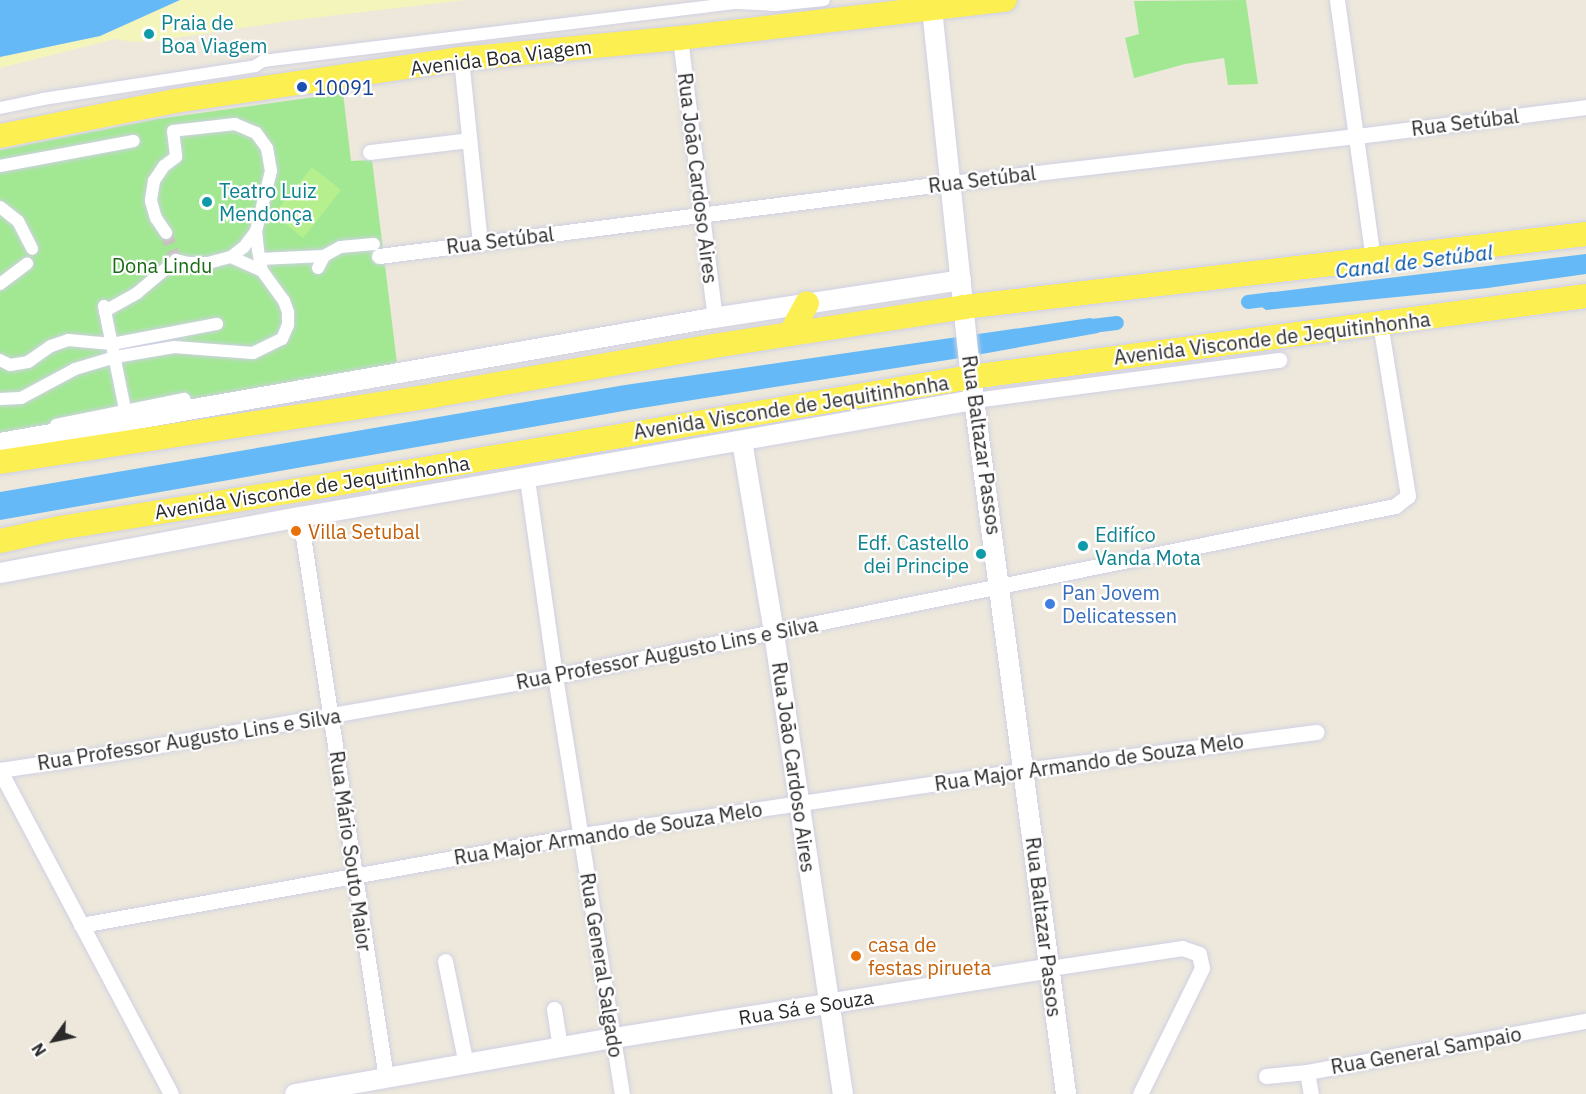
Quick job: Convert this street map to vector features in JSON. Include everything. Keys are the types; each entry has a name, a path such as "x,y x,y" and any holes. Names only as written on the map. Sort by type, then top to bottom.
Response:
{"main road":[{"name":"Avenida Boa Viagem","path":"0,136 176,101 460,59 680,38 1005,0"},
{"path":"0,462 436,395 790,334 1373,258 1586,234"},
{"name":"Avenida Visconde de Jequitinhonha","path":"0,541 59,528 317,488 972,379 1586,296"},
{"path":"790,334 807,303"}],"street":[{"path":"0,108 43,99 255,66 263,61 274,59 738,3 775,5 824,0"},
{"path":"1337,0 1373,258"},
{"name":"Rua Baltazar Passos","path":"932,9 972,379 1001,585 1066,1094"},
{"name":"Rua João Cardoso Aires","path":"680,38 715,318"},
{"path":"460,59 480,243"},
{"name":"Rua Setúbal","path":"377,250 480,243 950,183 1586,107"},
{"path":"122,416 115,357 105,309 137,293 176,260 188,263 208,263 231,257 244,247 256,231 269,186 271,159 267,148 256,133 235,124 173,131 176,157 164,166 154,181 150,201 156,218 166,233"},
{"path":"370,152 469,140"},
{"path":"0,166 134,141"},
{"path":"0,207 18,221 32,249"},
{"path":"0,399 21,398 75,369 115,357 174,347 226,349 245,354 264,350 283,338 288,325 288,312 284,301 261,265 256,231"},
{"path":"231,257 261,265 324,256 339,247 377,250"},
{"path":"318,268 324,256"},
{"path":"0,284 27,264"},
{"path":"0,443 122,416 187,411 715,318 961,280"},
{"path":"0,360 10,365 28,362 51,346 68,340 112,344 217,324"},
{"name":"Rua Professor Augusto Lins e Silva","path":"0,770 332,716 555,676 1395,506 1408,496 1380,324"},
{"path":"972,379 1279,360"},
{"name":"Avenida Visconde de Jequitinhonha","path":"0,573 300,517 742,441 972,379"},
{"name":"Rua João Cardoso Aires","path":"742,441 774,633 843,1094"},
{"name":"Rua General Salgado","path":"527,479 555,676 622,1094"},
{"name":"Rua Mário Souto Maior","path":"300,517 386,1078"},
{"name":"Rua Major Armando de Souza Melo","path":"81,925 354,874 581,835 1024,770 1317,732"},
{"path":"0,770 171,1094"},
{"name":"Rua Sá e Souza","path":"295,1094 362,1088 386,1078 560,1047 1050,968 1182,948 1199,954 1202,968 1197,981 1140,1094"},
{"path":"445,961 466,1064"},
{"path":"554,1009 560,1047"},
{"name":"Rua General Sampaio","path":"1266,1076 1307,1072 1586,1021"},
{"path":"1307,1072 1311,1094"}],"green space":[{"path":"1246,0 1258,84 1228,85 1224,58 1185,64 1134,78 1125,38 1139,34 1134,1"},
{"name":"Dona Lindu","path":"343,93 351,161 372,160 398,371 118,419 0,463 0,150 157,119"},
{"path":"312,167 341,190 303,238 274,214"}],"sand":[{"name":"Praia de Boa Viagem","path":"180,0 465,0 295,20 155,41 134,42 115,39 0,68 0,57 100,36"}],"water":[{"path":"0,0 180,0 100,36 0,57"},
{"path":"1586,254 1586,274 1488,288 1266,310 1254,301 1266,293"},
{"path":"1090,318 1110,324 1098,333 960,358 629,410 0,520 0,492 625,385"}],"waterway":[{"name":"Canal de Setúbal","path":"1248,302 1273,299"},
{"path":"1092,326 1117,323"}],"tunnel":[{"path":"166,233 176,260"}],"place":[{"name":"Praia de Boa Viagem","path":"149,34"},
{"name":"10091","path":"302,87"},
{"name":"Teatro Luiz Mendonça","path":"207,202"},
{"name":"Villa Setubal","path":"296,531"},
{"name":"Edifíco Vanda Mota","path":"1083,546"},
{"name":"Edf. Castello dei Principe","path":"981,554"},
{"name":"Pan Jovem Delicatessen","path":"1050,604"},
{"name":"casa de festas pirueta","path":"856,956"}]}
